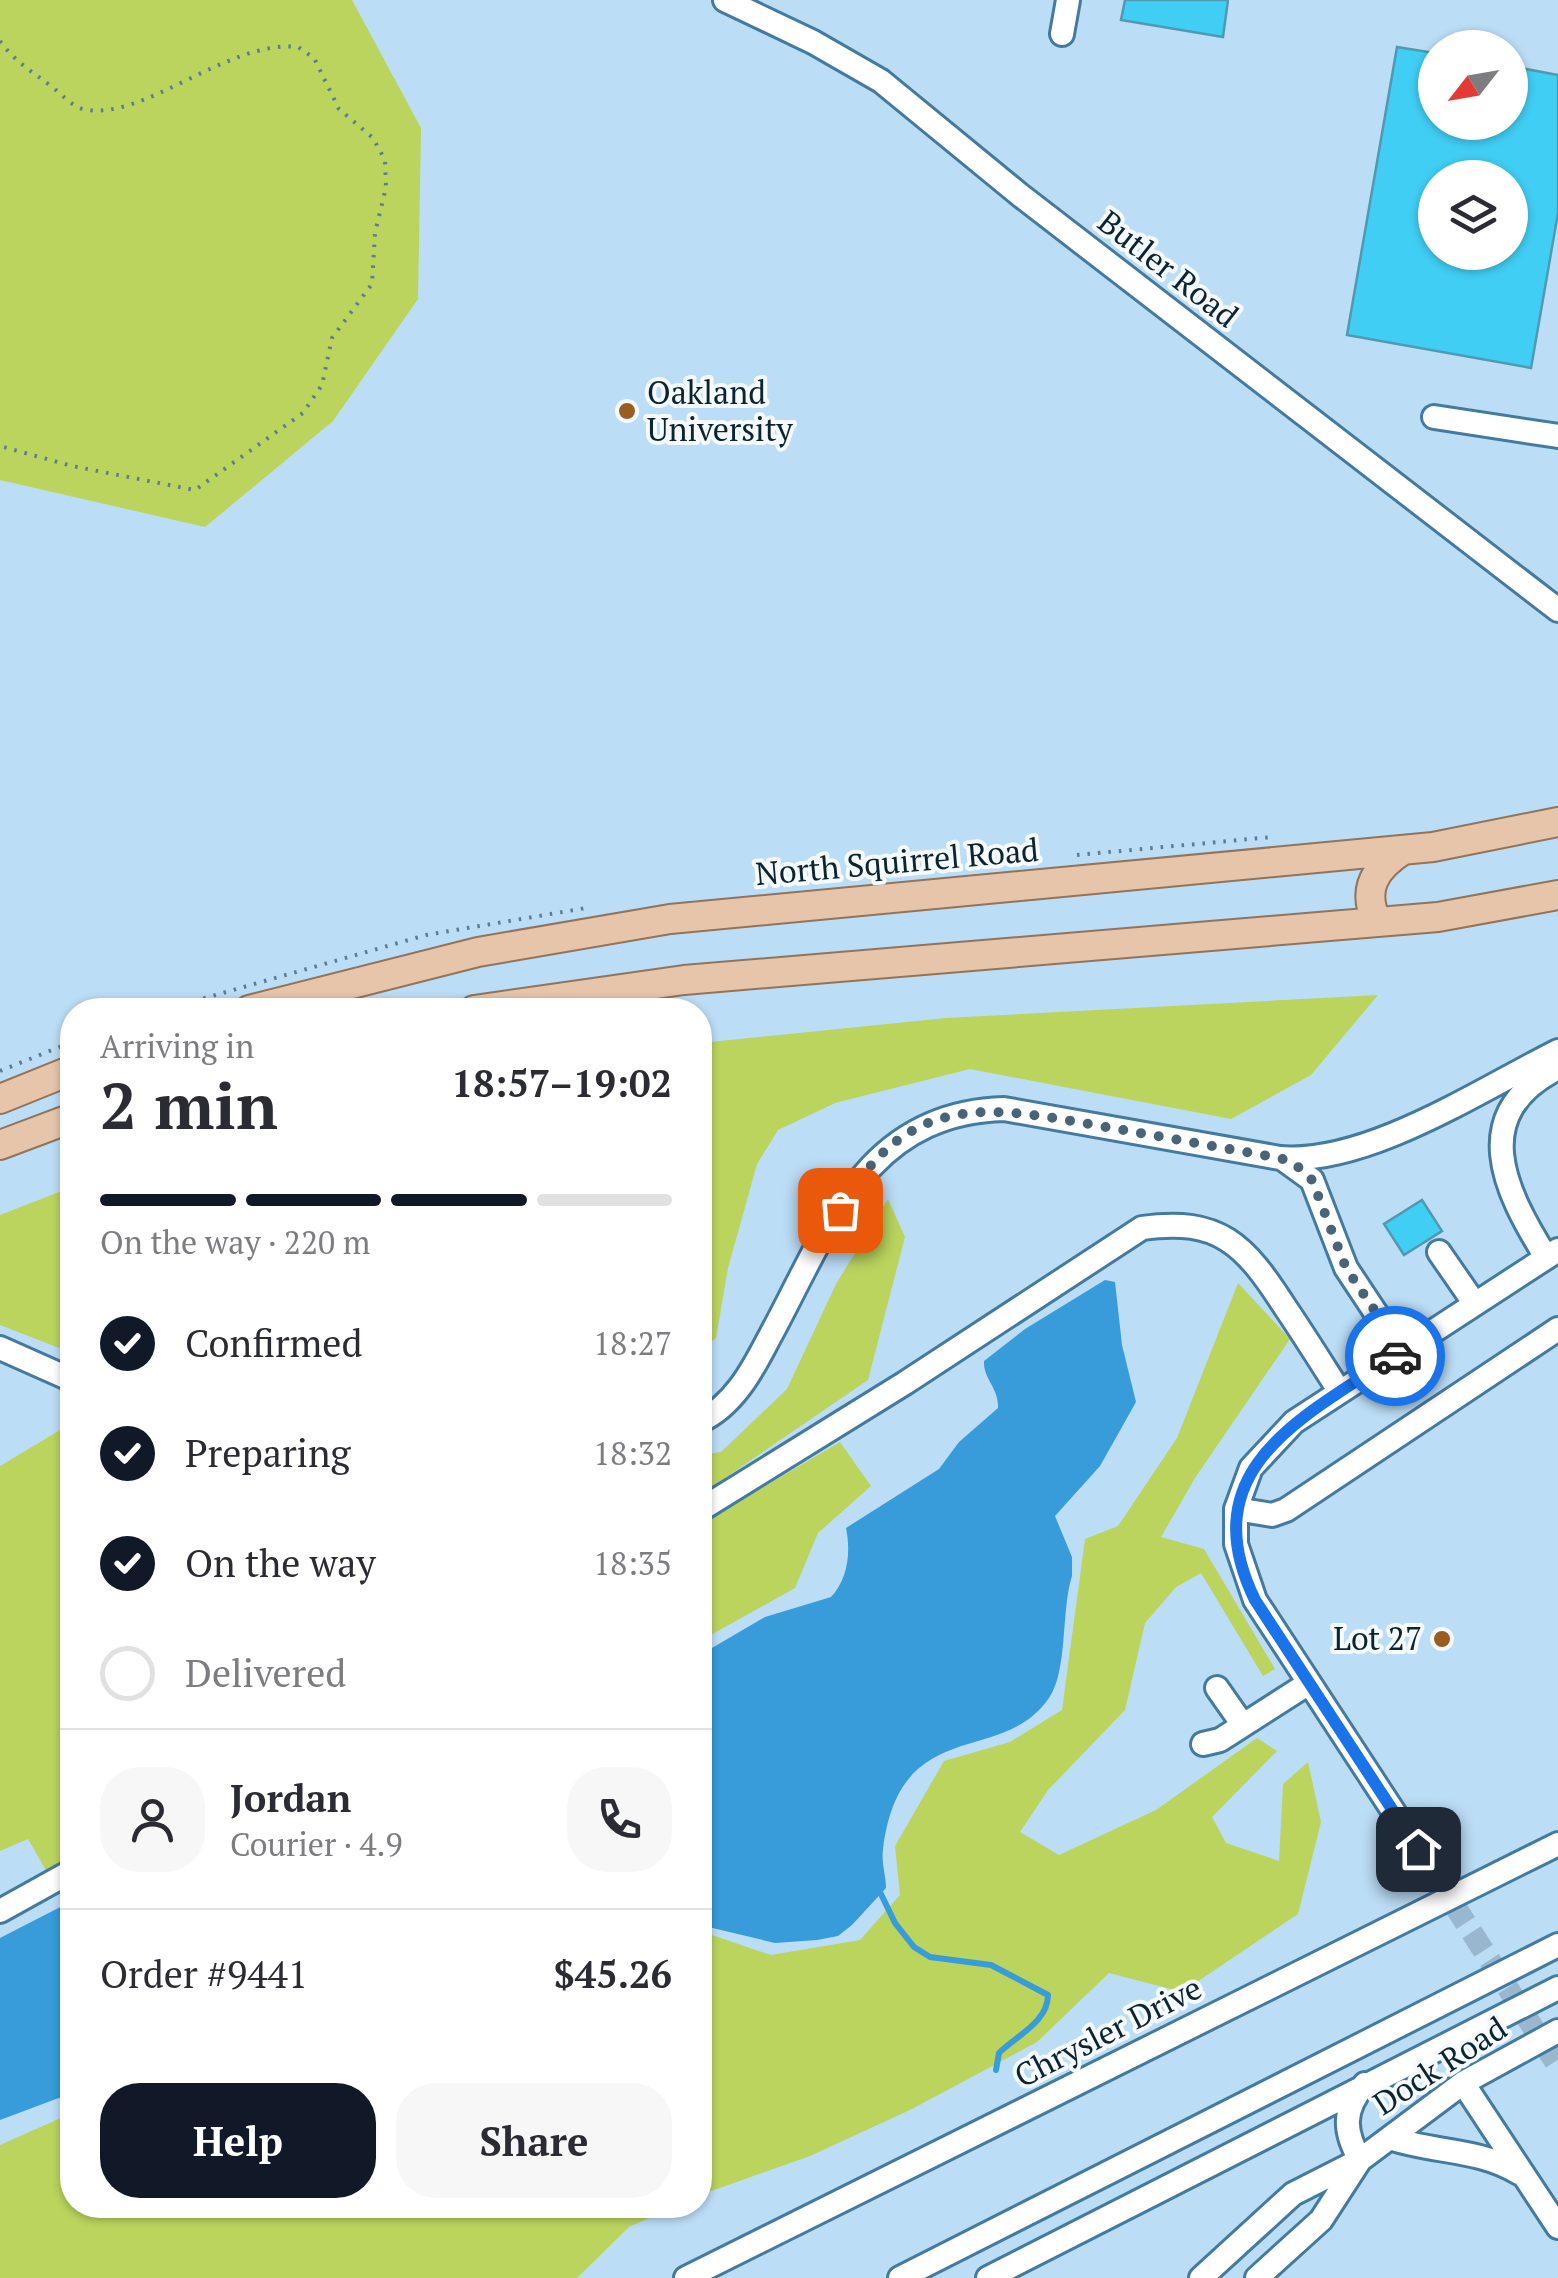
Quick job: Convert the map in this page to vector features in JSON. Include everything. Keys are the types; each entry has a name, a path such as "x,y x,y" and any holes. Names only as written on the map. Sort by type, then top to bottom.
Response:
{"main road":[{"name":"North Squirrel Road","path":"296,998 478,952 670,919 1403,850 1496,838 1558,822"},
{"path":"1377,922 1370,905 1370,886 1381,866 1403,850"},
{"path":"558,998 684,980 1472,913 1558,895"},
{"path":"0,1098 60,1075"},
{"path":"0,1145 60,1122"}],"street":[{"name":"Butler Road","path":"725,0 813,42 881,81 1036,207 1558,610"},
{"path":"1062,34 1068,0"},
{"path":"1434,417 1558,436"},
{"path":"712,1411 741,1388 869,1165 922,1126 962,1112 1004,1109 1280,1158 1322,1158 1362,1148 1558,1051"},
{"path":"1418,1849 1243,1576 1236,1544 1236,1508 1251,1468 1270,1442 1552,1254 1506,1182 1501,1146 1515,1101 1537,1079 1558,1068"},
{"path":"1280,1158 1295,1164 1312,1180 1346,1268 1402,1351"},
{"path":"712,1503 906,1384 1142,1228 1172,1224 1204,1228 1232,1240 1254,1258 1340,1392"},
{"path":"1439,1252 1475,1304"},
{"path":"1236,1508 1272,1515 1286,1510 1558,1329"},
{"path":"0,1348 60,1375"},
{"path":"1203,1744 1211,1744 1244,1725 1308,1682"},
{"path":"1217,1688 1244,1725"},
{"name":"Chrysler Drive","path":"686,2278 1558,1844"},
{"path":"0,1911 60,1877"},
{"path":"900,2278 1558,1945"},
{"path":"988,2278 1558,1988"},
{"name":"Dock Road","path":"1201,2278 1293,2194 1360,2160 1462,2083 1558,2031"},
{"path":"1462,2083 1558,2227"},
{"path":"1360,2160 1346,2126 1351,2103 1366,2084"},
{"path":"1390,2138 1425,2150 1484,2155 1526,2177"},
{"name":"Dock Road","path":"1257,2278 1321,2220 1360,2160"},
{"path":"1255,2229 1280,2256"},
{"path":"1224,2257 1244,2278"}],"path":[{"path":"0,41 27,72 74,106 97,110 139,100 242,56 298,47 314,58 344,116 380,148 387,174 374,232 372,284 332,338 322,384 303,413 238,463 195,490 72,466 0,446"},
{"path":"0,1070 60,1047"}],"green space":[{"path":"0,0 352,0 421,128 418,299 333,421 205,527 0,480"},
{"path":"1378,995 1311,1075 1231,1119 970,1069 835,1103 778,1130 757,1164 728,1268 716,1338 712,1341 712,1042 946,1018"},
{"path":"60,1192 60,1348 0,1325 0,1215"},
{"path":"888,1199 905,1237 868,1380 712,1487 712,1453 721,1452 787,1389 836,1284"},
{"path":"1238,1283 1290,1339 1195,1478 1161,1537 1204,1549 1275,1669 1263,1676 1201,1573 1176,1587 1145,1623 1125,1710 1048,1790 1020,1832 1059,1855 1156,1810 1257,1738 1277,1751 1212,1817 1226,1843 1279,1861 1283,1784 1308,1762 1321,1822 1298,1914 1182,1992 1109,1973 1037,2042 912,2109 810,2156 712,2191 712,1935 771,1955 860,1940 900,1895 895,1846 944,1761 1010,1742 1062,1710 1085,1539 1118,1526 1177,1438"},
{"path":"60,1430 60,1864 47,1872 28,1839 0,1851 0,1466"},
{"path":"840,1442 871,1486 818,1533 795,1588 712,1634 712,1517"},
{"path":"60,2118 60,2218 649,2218 629,2227 577,2278 0,2278 0,2145"}],"water":[{"path":"1105,1280 1115,1282 1122,1345 1136,1402 1100,1466 1055,1516 1072,1557 1072,1576 1059,1672 1049,1698 1029,1719 1006,1732 955,1748 931,1760 909,1778 893,1806 883,1849 886,1888 838,1936 775,1943 712,1928 712,1648 765,1617 831,1597 847,1565 846,1528 939,1469 959,1442 998,1408 984,1361 1025,1329"},
{"path":"60,1907 60,2098 0,2120 0,1938"}],"building":[{"path":"1125,0 1228,0 1223,37 1121,20"},
{"path":"1397,47 1418,50 1418,140 1528,140 1528,69 1558,75 1558,213 1531,368 1347,335"},
{"path":"1422,1200 1442,1231 1404,1255 1384,1224"}],"waterway":[{"path":"881,1894 895,1923 914,1947 930,1957 991,1965 1048,1995 1037,2021 999,2053 996,2070"}],"tunnel":[{"path":"1418,1849 1558,2066"}],"way so far":[{"path":"840,1210 851,1189 883,1151 922,1126 962,1112 1028,1112 1280,1158 1295,1164 1312,1180 1346,1268 1402,1351 1395,1356"}],"place":[{"name":"Oakland University","path":"627,411"},
{"name":"Lot 27","path":"1442,1639"}],"route":[{"path":"1395,1356 1270,1442 1251,1468 1236,1508 1236,1544 1243,1576 1255,1600 1418,1849"}]}
